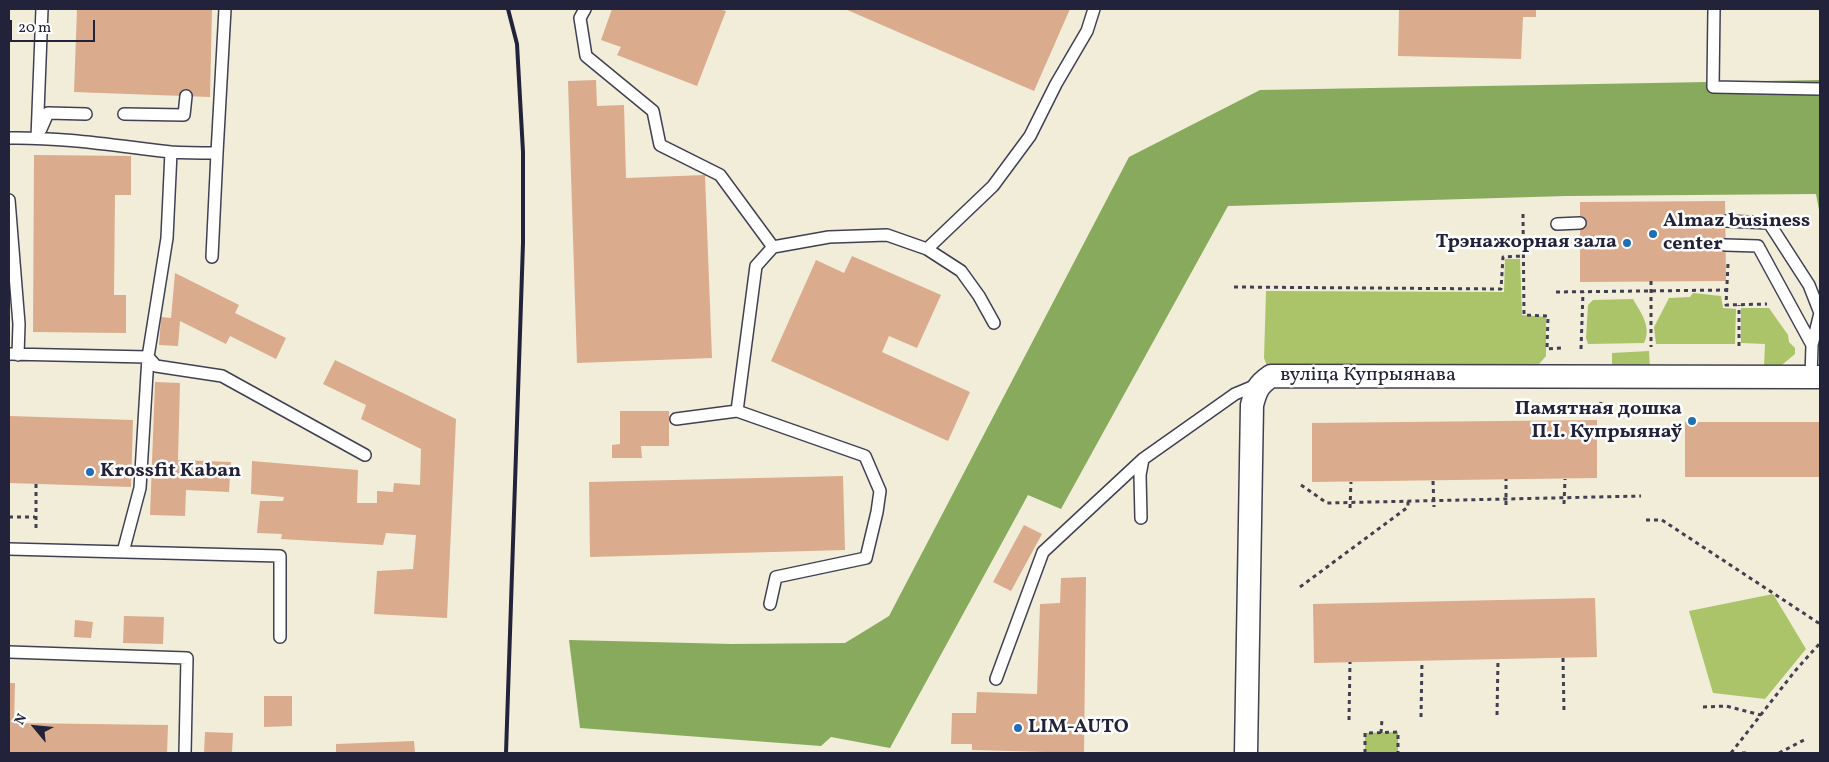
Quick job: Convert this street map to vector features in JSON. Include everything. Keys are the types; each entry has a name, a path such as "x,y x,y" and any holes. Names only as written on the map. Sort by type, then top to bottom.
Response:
{"street":[{"name":"вуліца Купрыянава","path":"1246,753 1252,404 1260,383 1271,376 1816,377"}],"lane":[{"path":"37,138 42,9"},
{"path":"212,257 224,9"},
{"path":"585,9 580,18 586,56 653,111 660,145 720,175 773,247"},
{"path":"927,249 993,186 1030,136 1056,84 1087,31 1094,9"},
{"path":"1714,9 1713,88 1820,89"},
{"path":"124,114 184,115 186,96"},
{"path":"37,138 48,113 86,114"},
{"path":"9,138 37,138 171,152 217,153"},
{"path":"123,552 140,488 148,357 167,238 171,152"},
{"path":"9,200 19,324 14,354 148,357 156,366 222,376 365,455"},
{"path":"1726,221 1769,223 1809,285 1820,313 1812,345 1816,377"},
{"path":"1557,224 1580,223"},
{"path":"737,411 756,266 773,247 829,238 887,235 927,249 961,271 979,296 994,323"},
{"path":"1727,245 1758,246 1812,345"},
{"path":"996,679 1043,552 1142,459 1234,394 1260,383"},
{"path":"676,419 737,411 865,456 880,491 866,558 776,577 770,604"},
{"path":"1141,518 1140,475 1142,459"},
{"path":"9,549 280,556 280,637"},
{"path":"9,652 187,658 185,753"}],"path":[{"path":"1523,214 1524,315 1548,316 1547,348 1566,349"},
{"path":"1727,245 1726,305 1770,304"},
{"path":"1234,287 1502,289 1503,257 1523,256"},
{"path":"1651,281 1651,348"},
{"path":"1556,292 1727,290"},
{"path":"1581,349 1583,292"},
{"path":"1738,346 1739,304"},
{"path":"1506,479 1506,505"},
{"path":"1564,504 1565,479"},
{"path":"1434,480 1434,506"},
{"path":"1350,508 1351,482"},
{"path":"9,516 35,517 36,484"},
{"path":"1301,485 1327,502 1641,496"},
{"path":"1300,587 1408,507 1408,500"},
{"path":"1646,520 1662,520 1820,624"},
{"path":"1731,753 1795,671 1820,643"},
{"path":"1563,658 1564,712"},
{"path":"1497,714 1498,659"},
{"path":"1421,718 1422,660"},
{"path":"1349,720 1350,662"},
{"path":"1703,707 1726,706 1761,715"},
{"path":"1381,733 1382,719"},
{"path":"1365,753 1365,733 1398,732 1398,753"},
{"path":"1779,753 1804,740"},
{"path":"1742,753 1748,753"}],"green space":[{"path":"1820,80 1820,215 1816,194 1566,196 1228,206 1061,509 1028,495 890,748 831,737 821,746 580,728 569,640 732,644 845,643 889,616 1129,157 1260,90"},
{"path":"1505,259 1520,259 1522,315 1546,317 1546,356 1533,371 1272,371 1267,366 1264,358 1266,291 1504,292"},
{"path":"1693,293 1721,296 1723,308 1736,309 1735,344 1656,344 1654,327 1669,298 1690,297"},
{"path":"1633,299 1646,326 1647,331 1644,343 1588,344 1586,338 1588,305 1593,300"},
{"path":"1741,308 1769,308 1788,335 1789,342 1795,348 1795,354 1777,369 1764,366 1765,344 1741,343"},
{"path":"1649,351 1650,370 1612,371 1612,353"},
{"path":"1773,594 1806,649 1765,699 1713,693 1689,611"},
{"path":"1398,732 1398,753 1365,753 1365,733"}],"building":[{"path":"77,9 212,9 210,97 74,92"},
{"path":"612,9 718,9 726,11 697,86 617,55 621,47 601,40"},
{"path":"845,9 1070,9 1034,91"},
{"path":"1399,9 1536,9 1536,17 1523,17 1521,59 1398,56"},
{"path":"596,80 597,106 624,105 626,178 705,175 712,358 577,363 568,81"},
{"path":"34,155 131,156 131,195 115,195 114,295 126,295 126,333 33,332"},
{"name":"Almaz business center","path":"1725,201 1726,281 1580,282 1580,202"},
{"path":"852,256 941,295 917,348 889,336 882,352 970,392 948,441 771,361 816,260 844,273"},
{"path":"175,273 239,305 235,313 286,338 276,359 230,336 226,344 180,321 178,346 159,345 161,317 171,318"},
{"path":"335,360 456,419 447,618 374,614 377,571 413,569 416,535 386,533 383,545 281,539 282,534 257,533 260,501 283,501 284,497 251,494 252,461 358,470 357,503 377,503 377,491 393,492 394,483 420,485 421,449 361,419 366,405 323,384"},
{"path":"155,382 180,383 178,460 231,462 229,492 186,490 185,516 150,515"},
{"path":"620,411 669,411 669,446 641,446 642,458 612,458 612,445 620,444"},
{"path":"9,416 133,420 131,487 9,483"},
{"path":"1597,420 1597,478 1312,482 1312,423"},
{"path":"1685,422 1820,422 1820,477 1685,477"},
{"path":"843,476 845,550 590,557 589,482"},
{"path":"1024,525 1042,534 1011,591 993,582"},
{"path":"1086,577 1084,753 972,750 972,744 951,744 952,713 976,713 977,692 1037,694 1040,604 1060,603 1061,578"},
{"path":"1595,598 1597,657 1314,663 1313,604"},
{"path":"124,616 164,617 163,644 123,643"},
{"path":"75,620 93,622 91,638 74,637"},
{"path":"9,683 15,683 14,723 168,725 167,753 9,753"},
{"path":"264,696 292,696 292,726 264,727"},
{"path":"205,732 233,733 232,753 204,753"},
{"path":"414,741 415,753 336,753 336,744"}],"railway":[{"path":"506,753 523,243 523,152 517,44 508,9"}],"place":[{"name":"Almaz business center","path":"1653,234"},
{"name":"Трэнажорная зала","path":"1627,243"},
{"name":"Памятная дошка П.І. Купрыянаў","path":"1692,421"},
{"name":"Krossfit Kaban","path":"90,472"},
{"name":"LIM-AUTO","path":"1018,728"}]}
